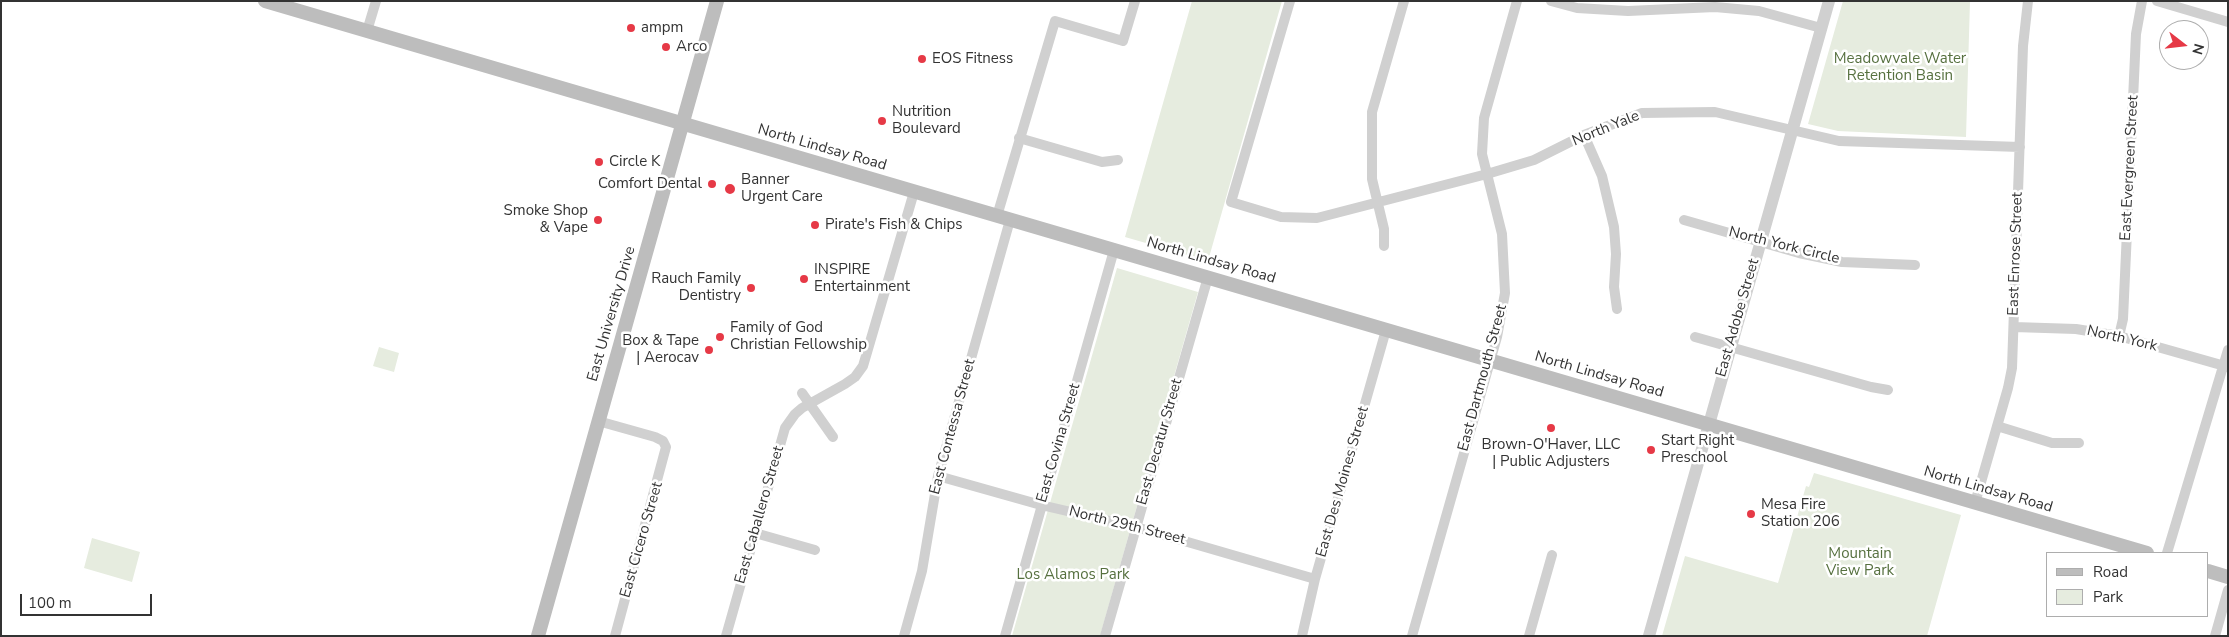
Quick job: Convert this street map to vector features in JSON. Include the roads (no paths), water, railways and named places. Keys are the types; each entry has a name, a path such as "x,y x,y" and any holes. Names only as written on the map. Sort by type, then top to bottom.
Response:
{"main road":[{"name":"North Lindsay Road","path":"265,1 2144,552"},
{"name":"East University Drive","path":"538,636 717,1"},
{"path":"2209,571 2228,577"}],"street":[{"path":"367,31 376,1"},
{"name":"East Contessa Street","path":"904,636 922,571 938,476 1004,218 1019,138 1055,21 1124,41 1135,1"},
{"name":"North Yale","path":"1290,1 1232,202 1281,217 1318,218 1487,174 1534,160 1584,135 1642,113 1715,112 1827,140 2020,147"},
{"path":"1384,246 1384,229 1372,179 1372,112 1404,1"},
{"name":"East Dartmouth Street","path":"1412,636 1498,337 1505,293 1502,234 1482,154 1484,118 1517,1"},
{"path":"1551,1 1578,8 1628,11 1715,4 1758,10 1821,28"},
{"name":"East Adobe Street","path":"1649,636 1829,1"},
{"name":"East Enrose Street","path":"1975,503 2012,368 2023,46 2028,1"},
{"name":"East Evergreen Street","path":"2119,336 2123,319 2136,34 2142,1"},
{"path":"2157,1 2228,22"},
{"path":"1584,135 1602,176 1614,227 1616,254 1614,287 1617,309"},
{"path":"1019,138 1102,162 1118,160"},
{"name":"East Caballero Street","path":"726,636 786,428 795,414 855,377 863,366 914,192"},
{"name":"North York Circle","path":"1684,220 1760,242 1842,262 1914,265"},
{"name":"East Covina Street","path":"1004,636 1114,250"},
{"name":"East Decatur Street","path":"1105,636 1208,277"},
{"name":"North York","path":"2014,327 2076,329 2119,336 2226,366"},
{"name":"East Des Moines Street","path":"1302,636 1315,579 1386,330"},
{"path":"1695,338 1871,387 1888,390"},
{"path":"2167,552 2226,366 2228,350"},
{"path":"802,393 833,437"},
{"name":"East Cicero Street","path":"598,421 655,437 665,444 665,457 615,636"},
{"path":"1997,426 2052,443 2079,443"},
{"name":"North 29th Street","path":"938,476 1041,505 1136,527 1315,579"},
{"path":"755,533 815,550"},
{"path":"1529,636 1552,555"},
{"path":"2215,636 2228,590"}],"place":[{"name":"ampm","path":"631,28"},
{"name":"Arco","path":"666,47"},
{"name":"EOS Fitness","path":"922,59"},
{"name":"Nutrition Boulevard","path":"882,121"},
{"name":"Circle K","path":"599,162"},
{"name":"Comfort Dental","path":"712,184"},
{"name":"Banner Urgent Care","path":"730,189"},
{"name":"Smoke Shop & Vape","path":"598,220"},
{"name":"Pirate's Fish & Chips","path":"815,225"},
{"name":"INSPIRE Entertainment","path":"804,279"},
{"name":"Rauch Family Dentistry","path":"751,288"},
{"name":"Family of God Christian Fellowship","path":"720,337"},
{"name":"Box & Tape | Aerocav","path":"709,350"},
{"name":"Brown-O'Haver, LLC | Public Adjusters","path":"1551,428"},
{"name":"Start Right Preschool","path":"1651,450"},
{"name":"Mesa Fire Station 206","path":"1751,514"}],"park label":[{"name":"Meadowvale Water Retention Basin","path":"1900,68"},
{"name":"Mountain View Park","path":"1860,562"},
{"name":"Los Alamos Park","path":"1073,575"}]}
